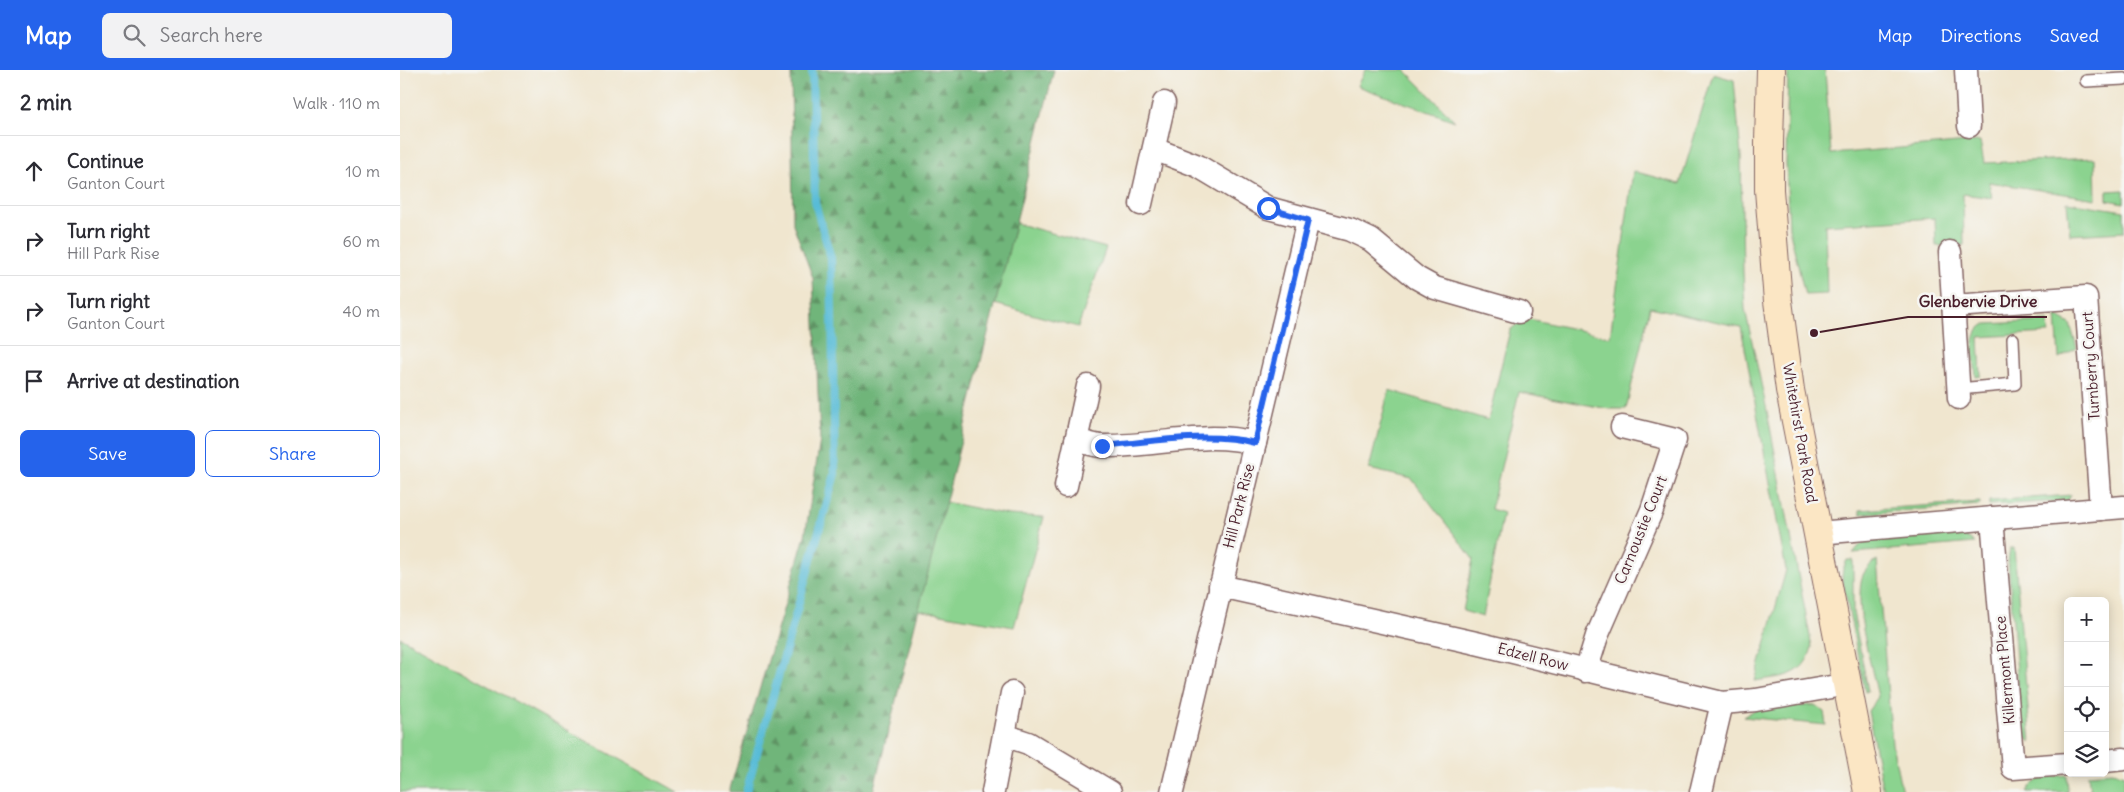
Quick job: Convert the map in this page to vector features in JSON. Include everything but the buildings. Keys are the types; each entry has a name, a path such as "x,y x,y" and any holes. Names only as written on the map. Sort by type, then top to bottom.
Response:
{"street":[{"name":"Whitehirst Park Road","path":"1771,70 1769,190 1778,301 1790,390 1868,792"},
{"path":"1966,70 1970,126"},
{"path":"1141,204 1164,104"},
{"path":"1154,149 1198,166 1268,208 1350,230 1372,240 1417,278 1435,288 1519,312"},
{"name":"Hill Park Rise","path":"1172,792 1308,220"},
{"path":"1950,252 1958,394"},
{"name":"Turnberry Court","path":"1954,306 2086,297 2101,509"},
{"path":"1066,486 1088,386"},
{"name":"Carnoustie Court","path":"1586,671 1597,636 1652,510 1675,440 1622,427"},
{"path":"1076,440 1102,446 1214,437 1241,439 1255,443"},
{"path":"1818,532 2124,507"},
{"name":"Killermont Place","path":"1992,518 2013,768 2064,764"},
{"name":"Edzell Row","path":"1220,586 1476,643 1722,703 1756,700 1848,684"},
{"path":"993,792 1012,693"},
{"path":"1701,792 1722,703"},
{"path":"1004,736 1028,743 1110,792"},
{"path":"2109,761 2124,759"}],"lane":[{"path":"2086,81 2124,79"},
{"path":"1958,394 2015,384 2013,340"}],"green space":[{"path":"791,70 1054,70 873,792 729,792 805,536 820,440 813,278 793,224"},
{"path":"1365,70 1405,70 1455,121 1357,86"},
{"path":"1788,70 1825,70 1831,154 1980,141 1984,163 2095,158 2096,199 1989,182 1992,198 1963,194 1964,245 1936,246 1935,218 1825,225 1827,294 1805,295 1789,228 1786,164"},
{"path":"1713,74 1734,80 1741,156 1745,309 1767,411 1812,647 1804,665 1798,670 1791,674 1755,681 1786,570 1741,327 1650,307 1626,409 1609,409 1519,392 1491,509 1503,513 1483,617 1463,611 1473,559 1412,479 1369,469 1389,390 1488,420 1510,330 1525,318 1610,337 1633,171 1680,184"},
{"path":"2124,190 2124,203 2107,200 2107,191"},
{"path":"2067,202 2124,211 2124,232 2070,235"},
{"path":"1015,223 1106,248 1078,327 995,304"},
{"path":"2056,316 2070,324 2077,348 2059,358"},
{"path":"2048,321 2049,333 1979,337 1981,376 1976,377 1974,340 1980,328 1986,324"},
{"path":"2072,495 2066,501 1989,505 1989,501"},
{"path":"945,502 1009,515 1044,517 1014,627 918,610"},
{"path":"1980,502 1980,505 1860,514 1860,510"},
{"path":"1957,533 1975,543 1853,553 1862,543 1874,539"},
{"path":"2010,548 2014,548 2031,743 2025,736 2021,721 2008,560"},
{"path":"1847,560 1853,560 1853,612 1868,691 1865,692 1842,577"},
{"path":"1877,560 1892,744 1902,792 1883,792 1868,711 1878,697 1862,625 1860,596 1864,572"},
{"path":"400,637 678,792 400,792"},
{"path":"1815,705 1824,712 1826,725 1743,717 1756,709"},
{"path":"2109,772 2124,774 2124,792 2090,792 2088,777 2109,777"},
{"path":"2064,775 2067,777 2068,792 2027,792 2034,783 2049,777"}],"waterway":[{"path":"746,792 835,474 831,258 815,203 812,70"}],"place":[{"name":"Glenbervie Drive","path":"1814,333"}],"route":[{"path":"1102,446 1214,437 1241,439 1255,443 1308,220 1268,208"}]}
